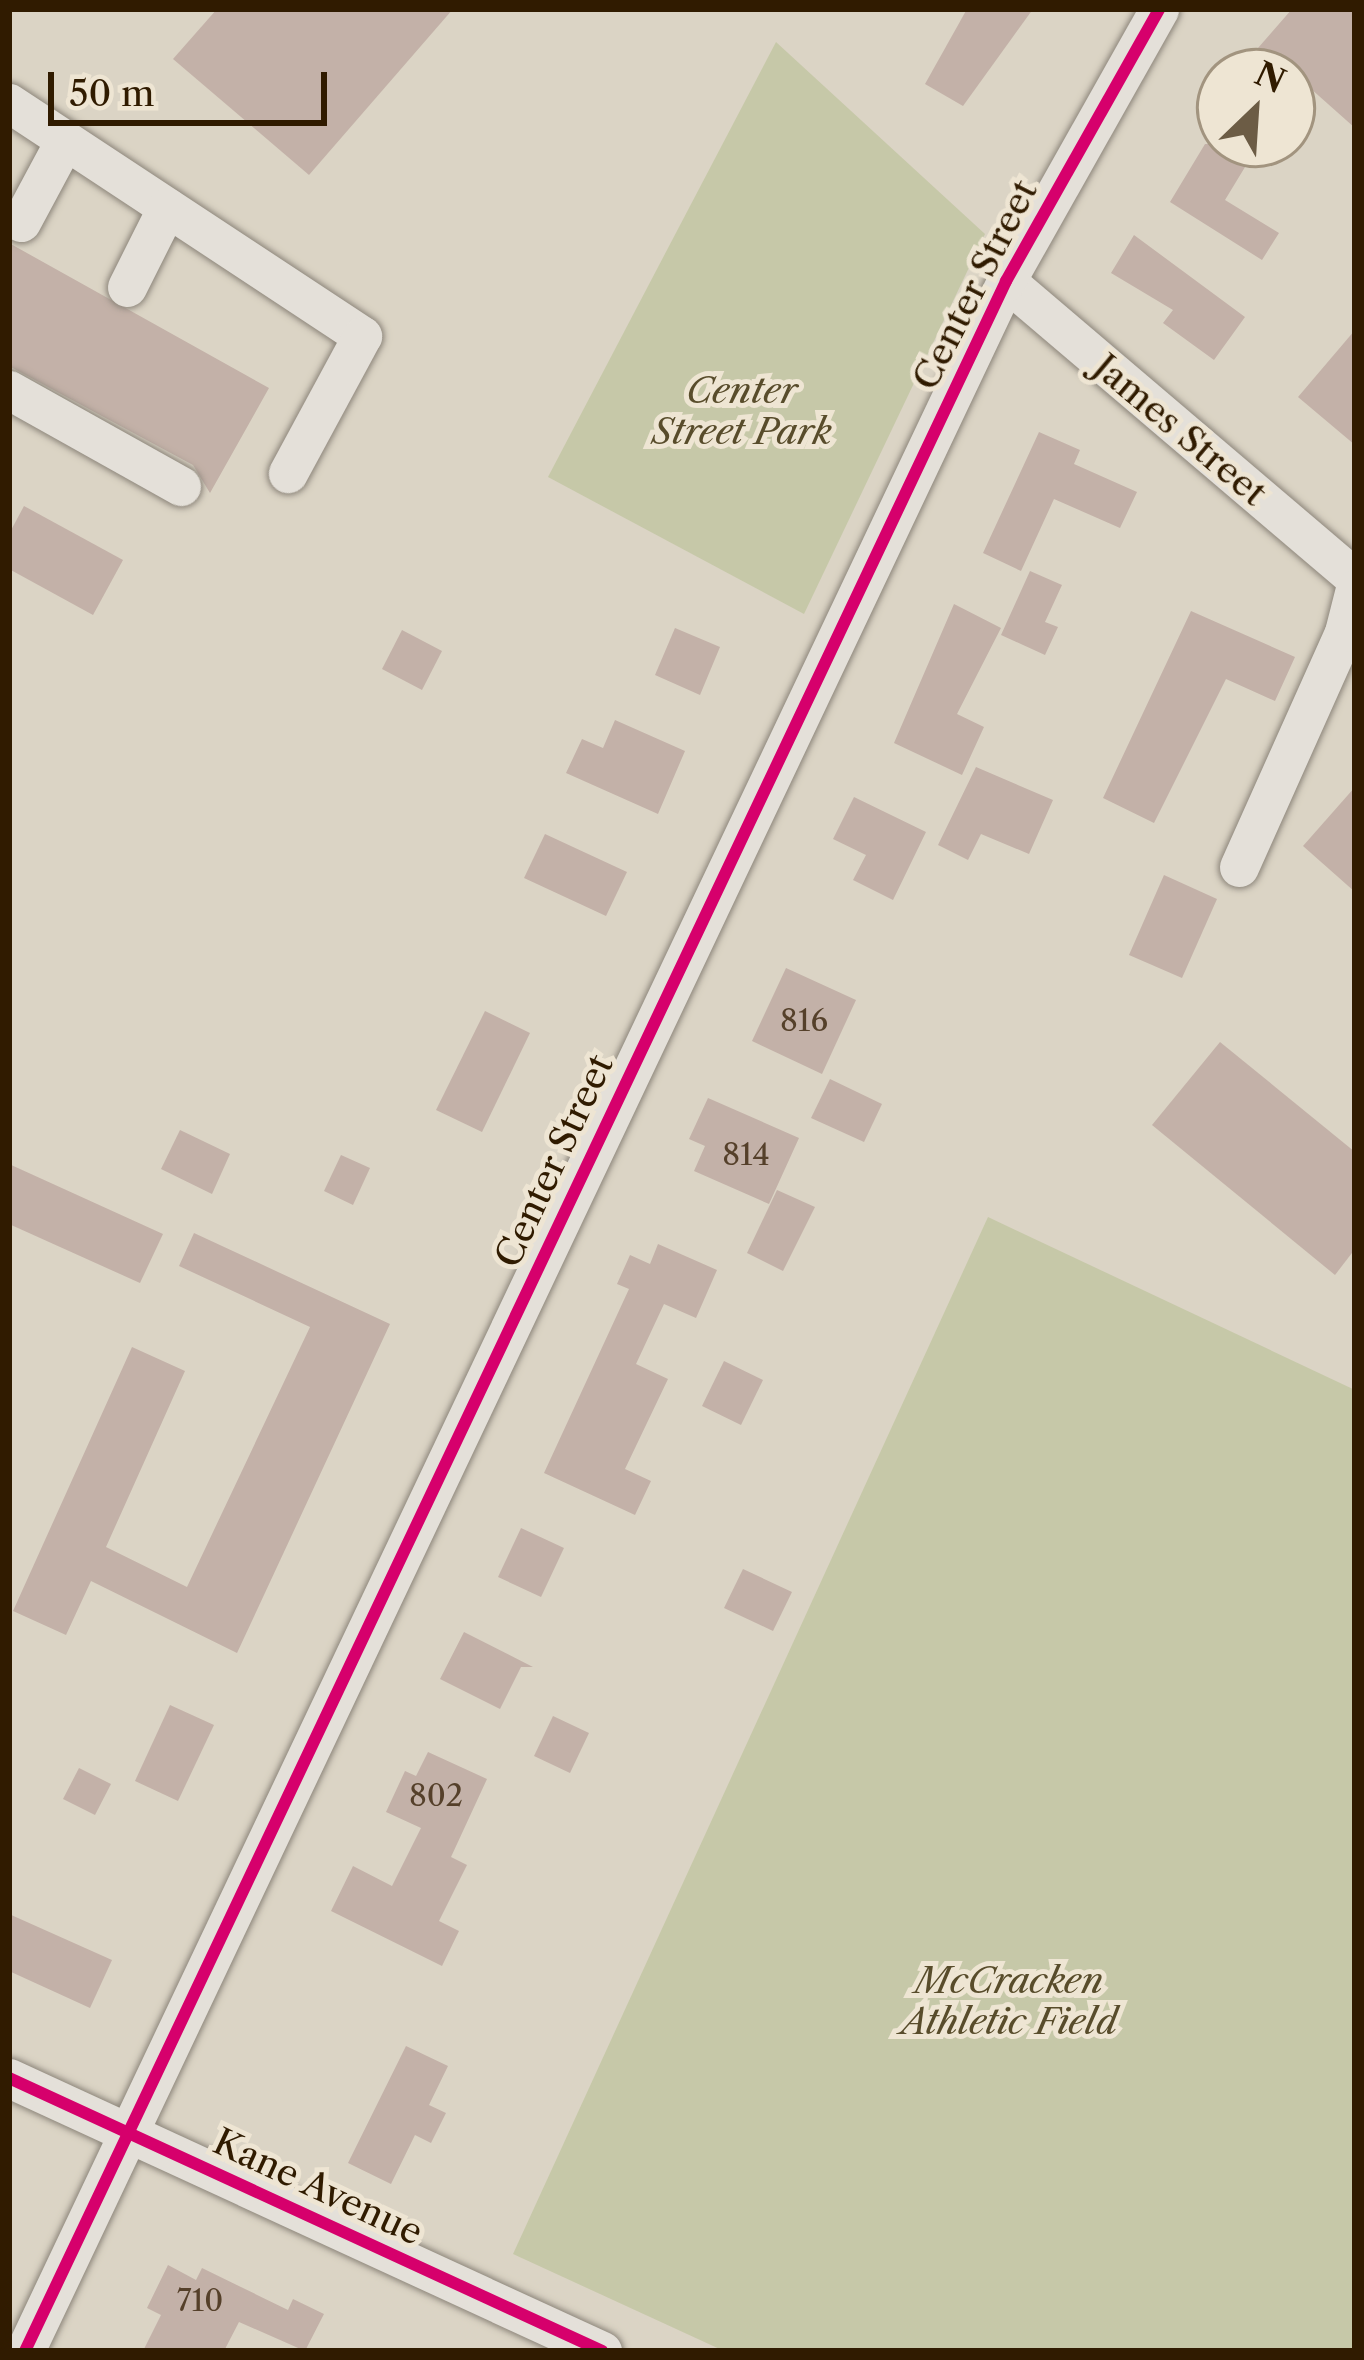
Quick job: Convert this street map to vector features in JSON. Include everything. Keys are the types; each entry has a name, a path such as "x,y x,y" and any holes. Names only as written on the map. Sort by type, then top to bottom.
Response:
{"street":[{"name":"Center Street","path":"25,2351 1006,280 1159,9"},
{"path":"9,103 362,336 288,473"},
{"path":"21,222 64,140"},
{"path":"127,287 167,207"},
{"name":"James Street","path":"1006,280 1355,578"},
{"path":"9,390 181,486"},
{"path":"1239,867 1344,632 1355,589"},
{"name":"Kane Avenue","path":"9,2078 587,2348"}],"green space":[{"name":"Center Street Park","path":"776,42 985,234 804,614 548,477"},
{"name":"McCracken Athletic Field","path":"988,1217 1355,1390 1355,2351 724,2351 513,2254"}],"building":[{"path":"217,9 453,9 309,175 173,59"},
{"path":"967,9 1033,9 963,106 925,84"},
{"path":"1292,9 1355,9 1355,128 1316,93 1316,48 1258,48"},
{"path":"1196,159 1196,168 1244,168 1225,200 1279,233 1262,260 1170,202"},
{"path":"1134,235 1245,317 1214,360 1163,323 1173,310 1111,273"},
{"path":"9,243 269,388 210,493 193,465 9,366"},
{"path":"1355,330 1355,445 1298,397"},
{"path":"1039,432 1080,450 1074,464 1137,492 1120,528 1054,499 1021,571 983,553"},
{"path":"24,506 123,560 93,615 9,569 9,534"},
{"path":"1030,571 1062,585 1045,622 1058,627 1045,655 1001,635"},
{"path":"954,604 1001,628 957,714 984,727 962,775 894,743"},
{"path":"1191,611 1295,657 1275,701 1226,679 1154,823 1103,798"},
{"path":"675,628 720,647 700,695 655,675"},
{"path":"402,630 442,651 422,690 382,669"},
{"path":"615,720 685,751 658,814 566,773 582,739 603,748"},
{"path":"976,767 1053,800 1029,854 981,834 968,860 938,845"},
{"path":"1355,787 1355,892 1303,846"},
{"path":"854,797 926,832 893,900 853,880 866,855 833,839"},
{"path":"545,834 627,872 606,916 524,878"},
{"path":"1164,875 1217,899 1182,978 1129,955"},
{"path":"786,968 856,1000 822,1074 752,1041"},
{"path":"485,1011 530,1033 482,1132 436,1110"},
{"path":"1220,1042 1355,1152 1355,1249 1335,1275 1152,1125"},
{"path":"830,1079 882,1104 864,1142 811,1118"},
{"path":"708,1098 799,1138 769,1204 694,1171 705,1146 689,1139"},
{"path":"180,1130 230,1154 212,1194 161,1169"},
{"path":"341,1155 370,1168 353,1205 324,1191"},
{"path":"9,1164 163,1234 140,1283 9,1224"},
{"path":"777,1190 815,1207 783,1271 747,1253"},
{"path":"194,1233 390,1324 237,1653 91,1581 66,1635 13,1611 132,1347 185,1371 106,1547 187,1587 310,1327 179,1266"},
{"path":"658,1244 717,1270 696,1318 664,1304 636,1364 668,1379 625,1469 651,1481 635,1515 544,1473 629,1289 617,1284 630,1255 650,1264"},
{"path":"724,1361 763,1380 741,1425 702,1406"},
{"path":"521,1528 564,1548 541,1597 498,1577"},
{"path":"743,1569 792,1592 773,1631 724,1608"},
{"path":"464,1632 533,1667 521,1667 500,1709 440,1679"},
{"path":"170,1705 214,1725 178,1801 135,1781"},
{"path":"553,1716 589,1733 570,1773 534,1756"},
{"path":"428,1752 487,1779 451,1857 467,1865 439,1921 459,1931 442,1966 331,1911 353,1866 392,1886 421,1828 386,1812 405,1771 416,1776"},
{"path":"79,1768 111,1784 95,1815 63,1799"},
{"path":"9,1914 112,1960 90,2008 9,1971"},
{"path":"406,2046 448,2066 429,2105 446,2113 431,2143 415,2135 391,2184 348,2163"},
{"path":"168,2265 196,2280 202,2268 288,2310 293,2299 324,2314 305,2351 239,2322 224,2351 143,2351 161,2315 147,2308"}],"cycle path":[{"path":"25,2351 1006,281 1159,9"},
{"path":"9,2078 602,2351"}]}
